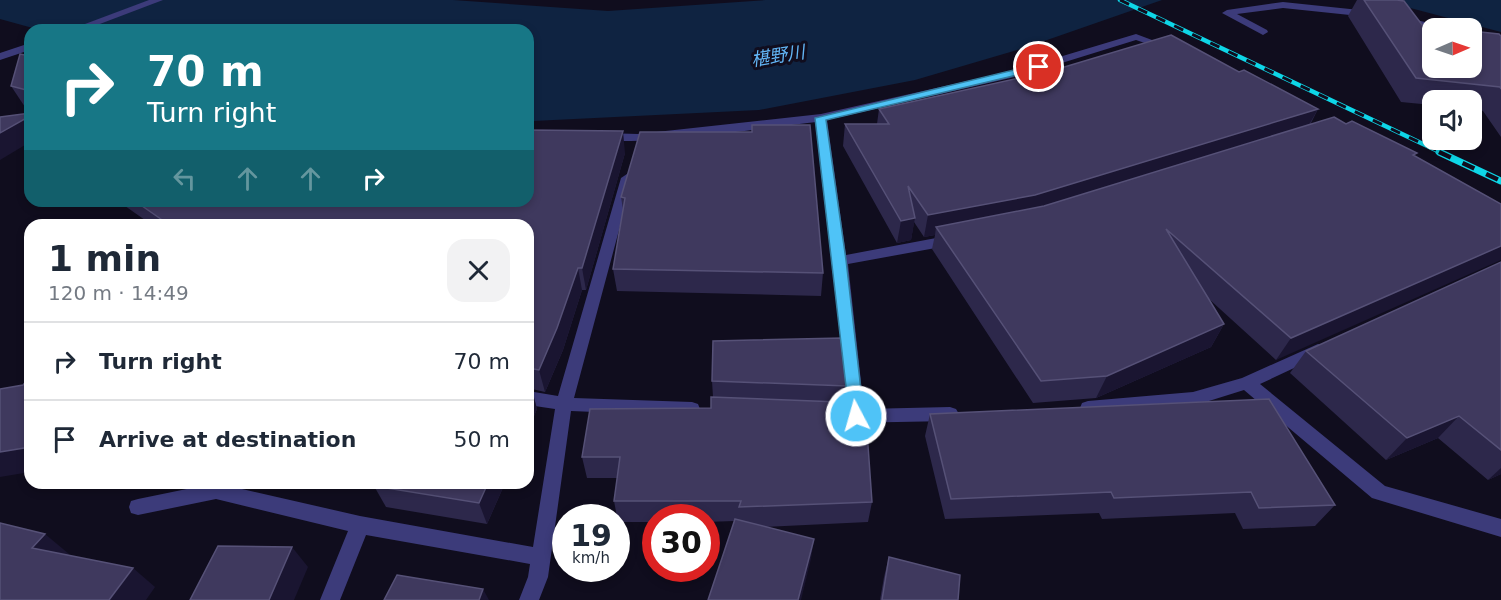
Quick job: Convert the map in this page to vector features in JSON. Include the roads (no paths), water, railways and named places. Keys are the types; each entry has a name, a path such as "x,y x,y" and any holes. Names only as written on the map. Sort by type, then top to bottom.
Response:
{"street":[{"path":"91,24 158,0"},
{"path":"1263,32 1227,13 1283,5 1375,16"},
{"path":"1421,38 1411,22 1422,24"},
{"path":"594,137 635,150 821,118 1019,73 1136,37 1158,42 1178,53"},
{"path":"0,57 24,48"},
{"path":"821,118 840,260 856,416"},
{"path":"529,600 538,577 564,404 635,150"},
{"path":"840,260 860,260 962,238"},
{"path":"1069,409 1193,399 1247,382 1332,344"},
{"path":"1247,382 1379,492 1501,528"},
{"path":"534,399 564,404 704,410"},
{"path":"832,415 963,414"},
{"path":"138,507 216,491 360,525 541,557"},
{"path":"330,600 360,525"}],"water":[{"name":"椹野川","path":"0,0 453,0 608,11 766,0 1162,0 1027,47 915,80 759,110 534,121 534,24 24,26 0,19"},
{"path":"1374,0 1501,0 1501,32 1482,27 1482,18 1448,18"}],"railway":[{"path":"1120,0 1442,153"},
{"path":"1439,152 1501,181"}]}
